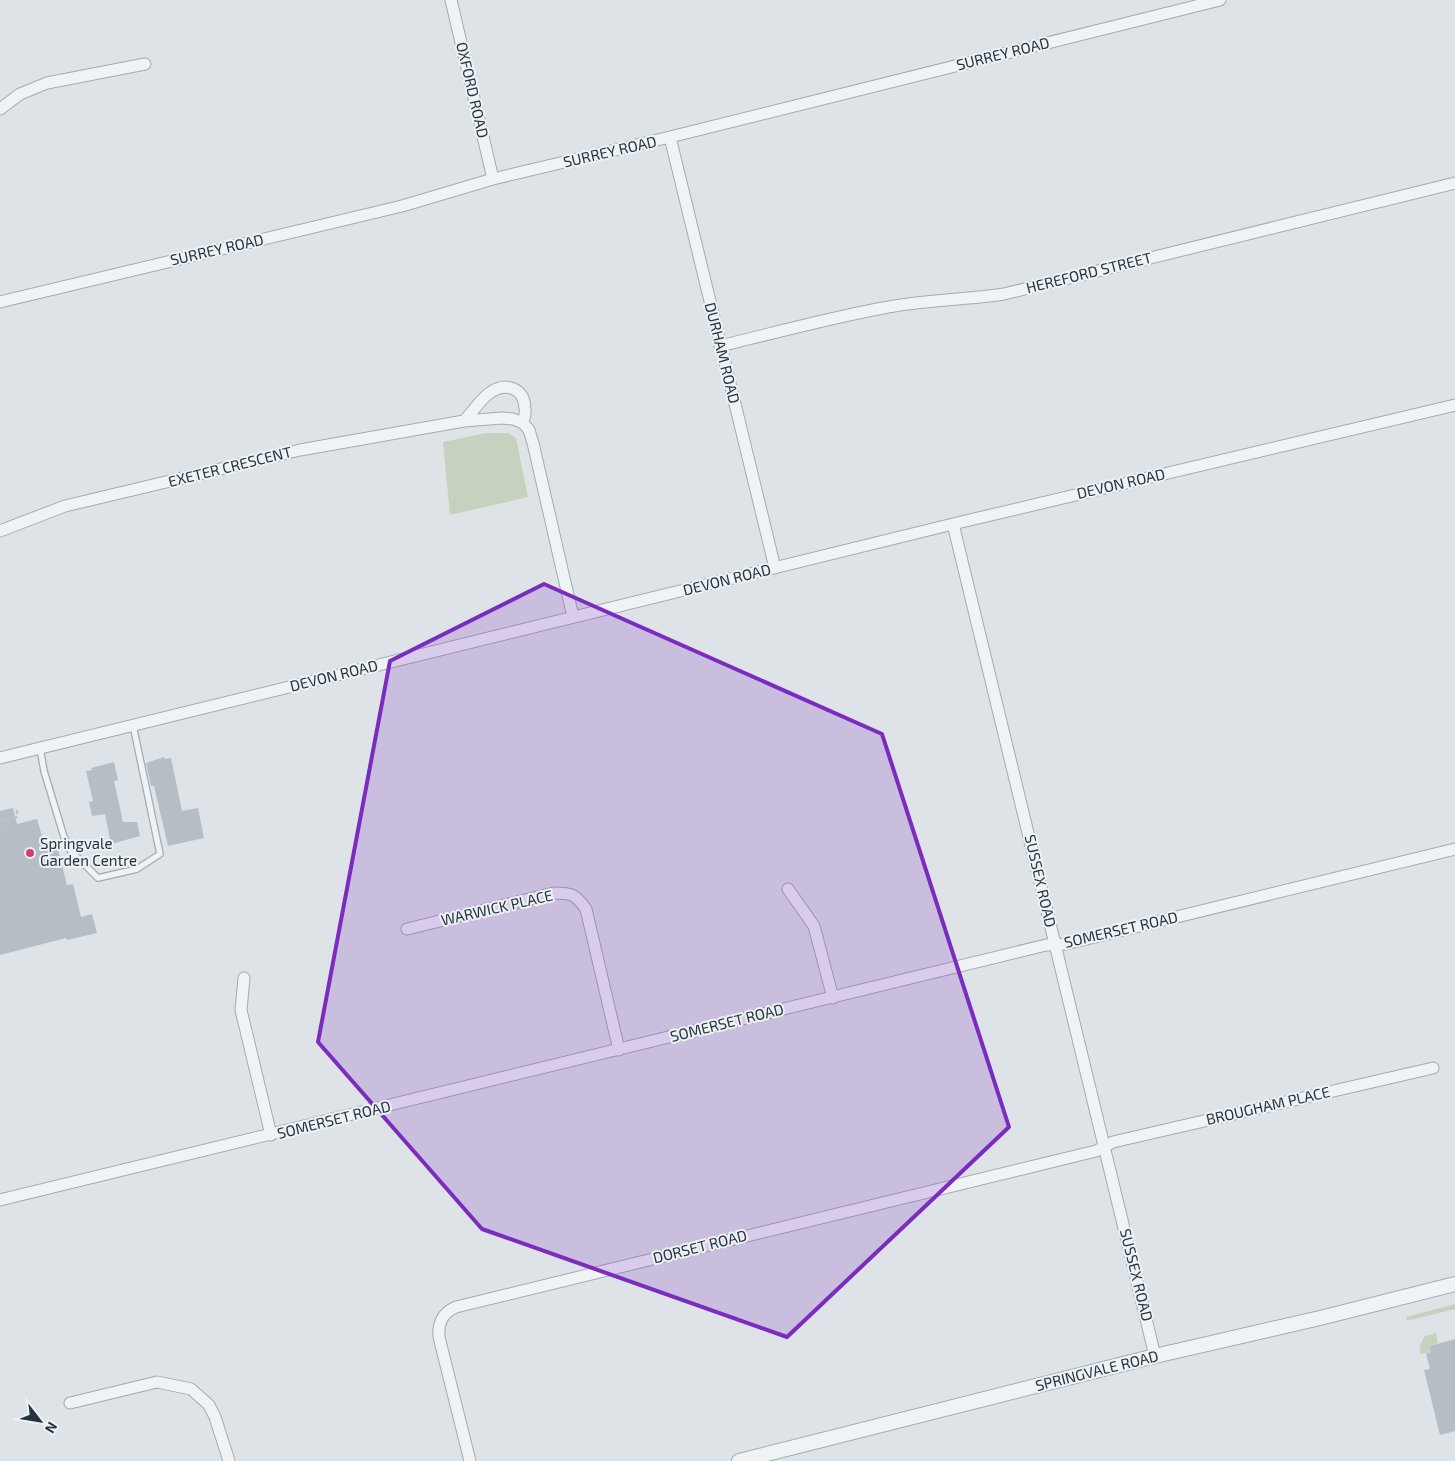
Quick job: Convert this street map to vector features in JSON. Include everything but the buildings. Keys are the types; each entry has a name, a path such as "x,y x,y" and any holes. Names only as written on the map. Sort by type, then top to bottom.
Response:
{"street":[{"name":"OXFORD ROAD","path":"450,0 493,179"},
{"name":"SURREY ROAD","path":"0,302 402,206 493,179 670,137 1220,0"},
{"path":"0,109 20,94 47,83 145,64"},
{"name":"DURHAM ROAD","path":"670,137 775,568"},
{"name":"HEREFORD STREET","path":"720,346 882,308 917,302 974,299 1004,294 1455,183"},
{"path":"464,421 490,393 501,387 512,387 522,394 525,408 523,424 529,430 534,443 573,617"},
{"name":"DEVON ROAD","path":"0,758 953,524 1455,405"},
{"name":"EXETER CRESCENT","path":"0,531 65,506 300,450 464,421 502,418 513,419 523,424"},
{"name":"SUSSEX ROAD","path":"953,524 1155,1356"},
{"name":"SOMERSET ROAD","path":"0,1200 1046,945 1066,944 1455,849"},
{"path":"788,889 814,926 833,998"},
{"name":"WARWICK PLACE","path":"408,929 554,893 570,893 579,899 586,909 619,1050"},
{"path":"244,978 241,1010 271,1135"},
{"name":"BROUGHAM PLACE","path":"1104,1147 1112,1142 1433,1068"},
{"name":"DORSET ROAD","path":"470,1461 439,1337 438,1328 441,1320 450,1310 475,1301 1096,1151 1104,1147"},
{"name":"SPRINGVALE ROAD","path":"740,1461 1155,1356 1320,1318 1455,1284"},
{"path":"70,1403 157,1382 191,1389 209,1405 230,1461"}],"lane":[{"path":"40,748 44,771 70,850 98,878 137,868 160,854 133,725"}],"path":[{"path":"0,821 18,817 16,806"},
{"path":"5,820 7,827"}],"highlighted area":[{"path":"544,584 882,734 1009,1127 787,1337 482,1229 318,1042 390,661"}],"green space":[{"path":"486,433 508,433 516,438 528,497 450,515 443,442"},
{"path":"1455,1304 1455,1309 1407,1321 1406,1317"},
{"path":"1436,1333 1438,1343 1430,1346 1432,1352 1420,1354 1420,1345 1425,1336"}],"place":[{"name":"Springvale Garden Centre","path":"30,853"}]}
